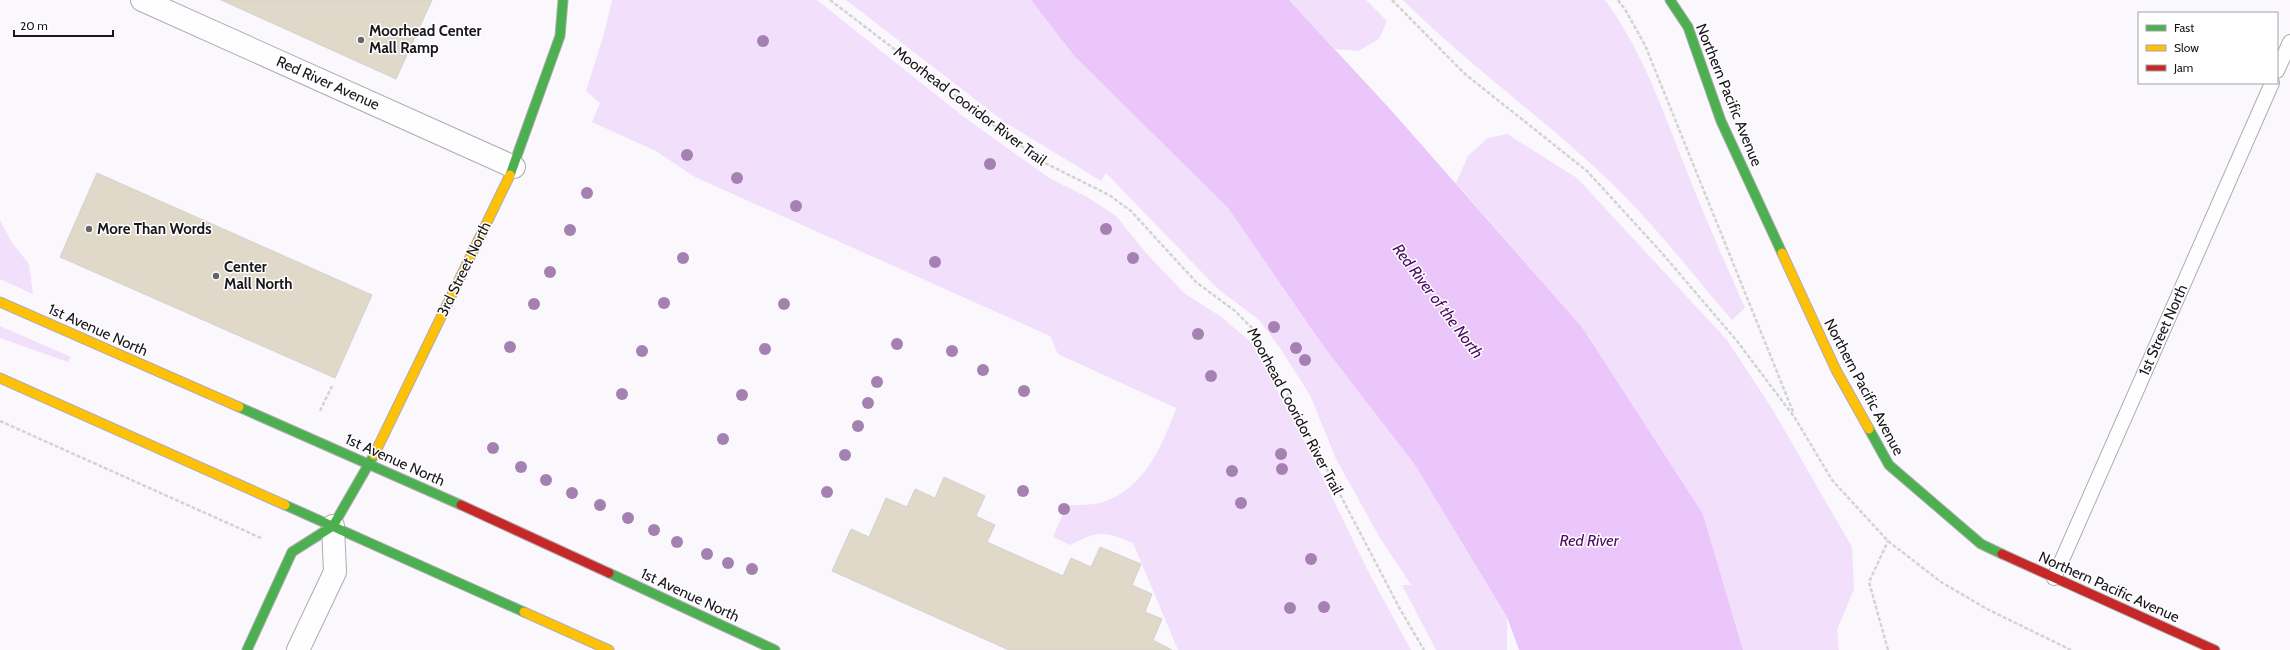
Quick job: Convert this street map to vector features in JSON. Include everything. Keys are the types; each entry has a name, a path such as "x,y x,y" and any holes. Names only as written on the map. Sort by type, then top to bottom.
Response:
{"street":[{"name":"Red River Avenue","path":"142,0 514,167"},
{"name":"3rd Street North","path":"247,650 292,552 333,526 369,465 514,167 560,36 563,0"},
{"name":"Northern Pacific Avenue","path":"1670,0 1688,27 1721,121 1836,370 1889,465 1981,544 2215,650"},
{"name":"1st Avenue North","path":"0,302 426,489 776,650"},
{"path":"0,378 609,650"},
{"path":"298,650 335,572 333,526"}],"lane":[{"path":"2278,69 2290,42"},
{"name":"1st Street North","path":"2054,578 2272,84"}],"path":[{"name":"Moorhead Cooridor River Trail","path":"830,0 1041,161 1109,195 1130,211 1196,282 1235,311 1254,330 1400,609 1424,650"},
{"path":"1392,0 1465,74 1587,171 1737,341 1795,418 1832,480 1888,541 1941,582 1987,609 2071,650"},
{"path":"1618,0 1626,11 1645,45 1795,418"},
{"path":"318,416 332,386"},
{"path":"0,421 261,538"},
{"path":"1888,541 1870,582 1888,650"}],"shaded area":[{"path":"612,0 817,0 964,117 1049,178 1087,197 1116,216 1147,254 1184,293 1220,316 1252,343 1312,456 1368,571 1411,650 1178,650 1133,543 1107,534 1088,537 1070,545 1053,537 1067,505 1095,504 1111,499 1125,491 1137,480 1148,468 1156,454 1164,439 1176,408 1058,354 1050,336 695,177 656,151 592,122 600,103 586,91 604,34"},
{"path":"846,0 1031,0 1075,57 1228,208 1324,347 1415,465 1507,617 1507,650 1436,650 1402,585 1411,585 1380,538 1336,459 1310,395 1280,348 1259,320 1218,289 1106,173 1101,181 1006,123"},
{"path":"1289,0 1366,0 1387,21 1379,39 1358,51 1335,49"},
{"path":"1403,0 1605,0 1630,39 1651,82 1700,204 1745,308 1732,320 1668,244 1617,188 1575,149 1450,44"},
{"path":"1507,134 1577,178 1727,340 1771,407 1852,547 1854,589 1837,630 1839,650 1743,650 1703,514 1582,327 1456,183 1468,156 1488,138"},
{"path":"0,220 12,243 29,264 33,294 0,279"},
{"path":"0,326 71,357 68,362 0,338"}],"water":[{"name":"Red River","path":"1031,0 1289,0 1390,109 1582,327 1703,514 1743,650 1519,650 1507,617 1415,465 1324,347 1228,208 1075,57"}],"building":[{"name":"Moorhead Center Mall Ramp","path":"221,0 432,0 396,79"},
{"name":"Center Mall North","path":"97,173 372,295 335,378 60,257"},
{"path":"944,477 985,496 976,516 995,525 987,542 1063,576 1071,558 1091,567 1100,547 1141,564 1132,585 1152,594 1145,612 1162,619 1153,640 1172,650 1009,650 832,571 851,529 869,537 886,498 907,507 915,489 935,498"}],"traffic: fast":[{"path":"510,175 560,36 563,0"},
{"path":"1670,0 1688,27 1721,121 1782,253"},
{"path":"239,407 461,505"},
{"path":"1869,429 1889,465 1981,544 2002,554"},
{"path":"247,650 292,552 333,526 374,455"},
{"path":"285,505 524,612"},
{"path":"609,573 775,650"}],"traffic: slow":[{"path":"374,455 510,175"},
{"path":"1782,253 1836,370 1869,429"},
{"path":"0,302 239,407"},
{"path":"0,378 285,505"},
{"path":"524,612 609,650"}],"traffic: jam":[{"path":"461,505 609,573"},
{"path":"2002,554 2215,650"}],"place":[{"name":"Moorhead Center Mall Ramp","path":"361,40"},
{"name":"More Than Words","path":"89,229"},
{"name":"Center Mall North","path":"216,276"}],"water label":[{"name":"Red River of the North","path":"1438,301"}]}
